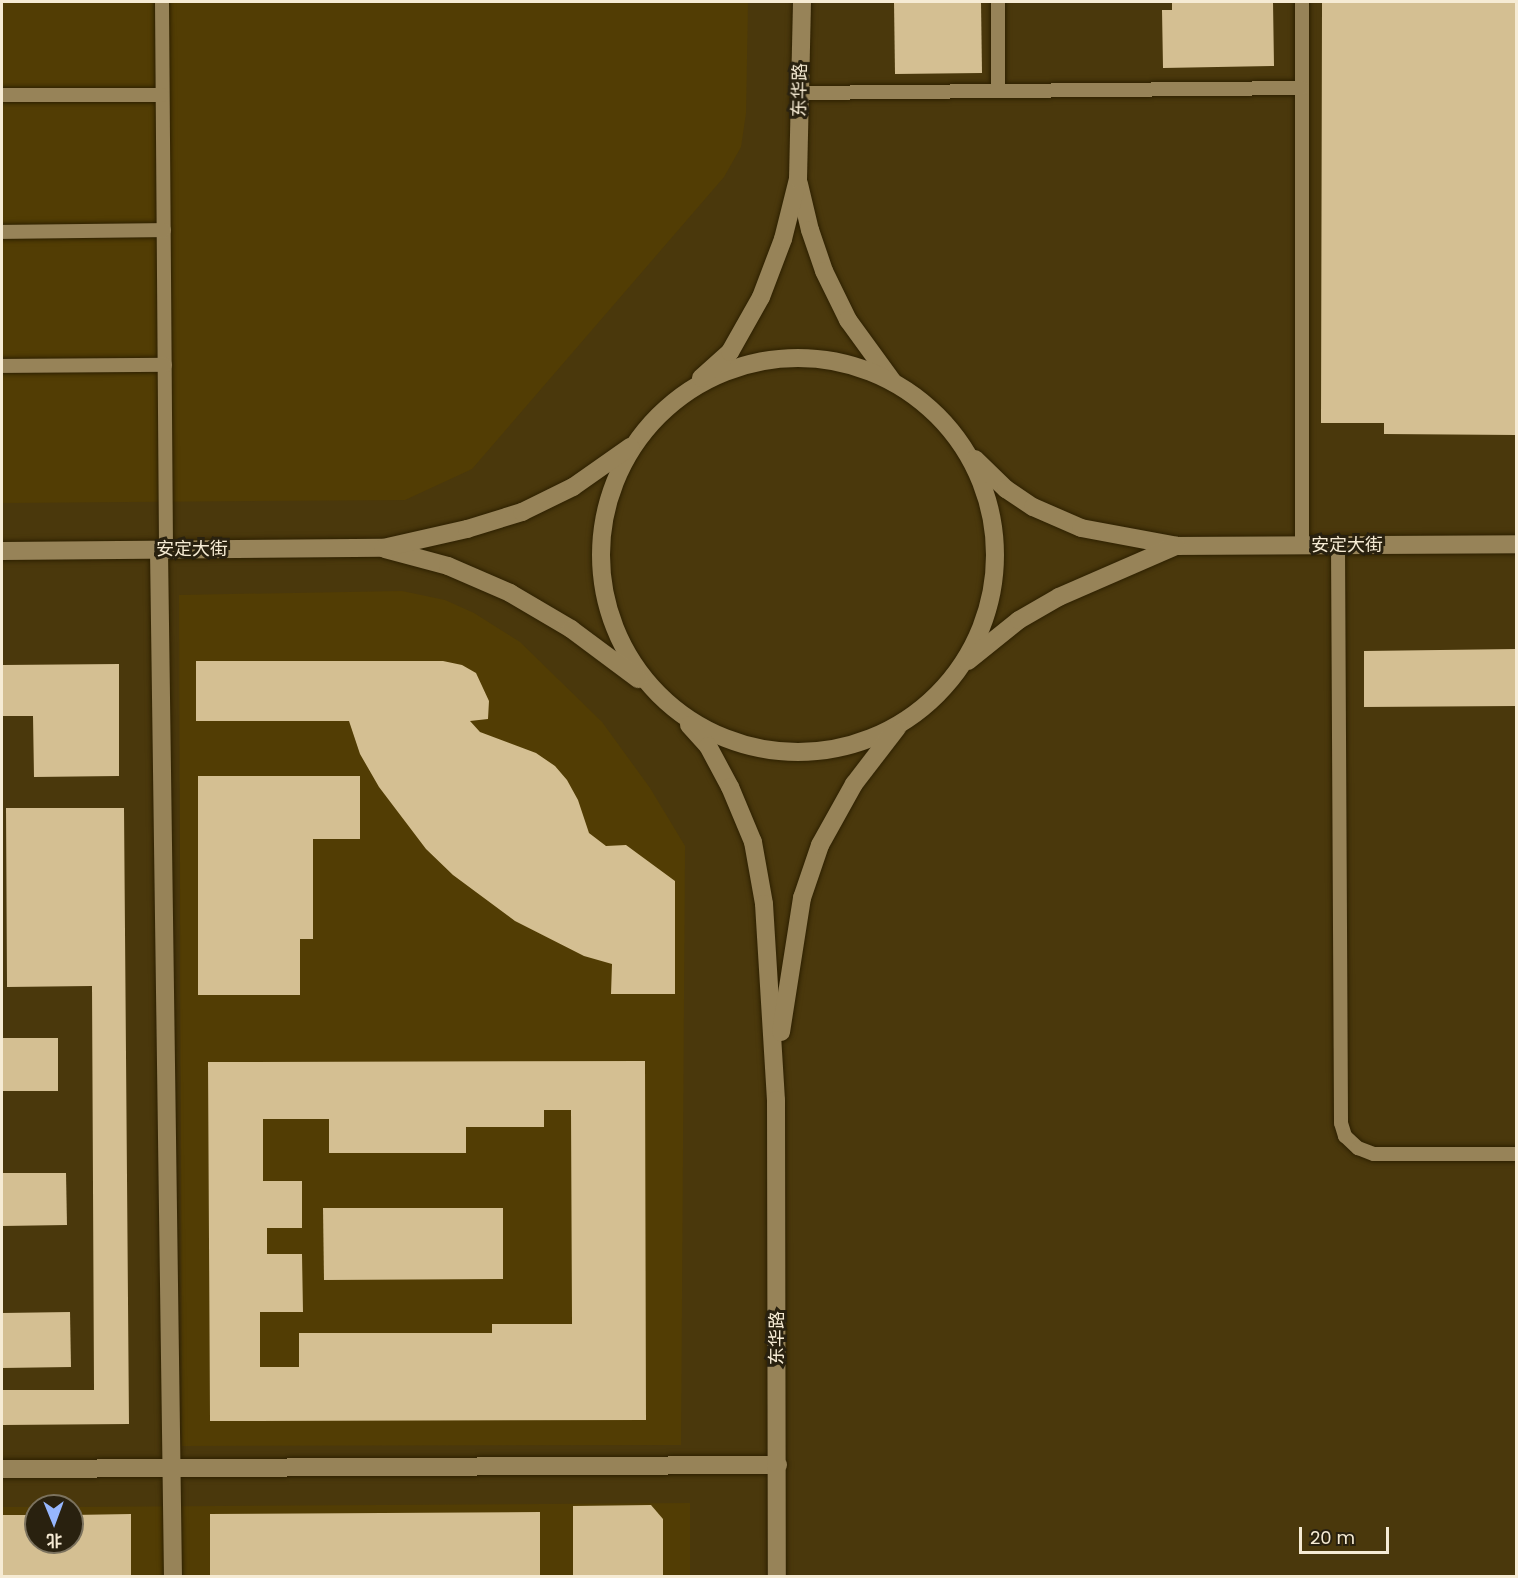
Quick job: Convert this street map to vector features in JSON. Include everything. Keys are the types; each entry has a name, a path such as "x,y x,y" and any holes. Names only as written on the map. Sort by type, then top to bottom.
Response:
{"street":[{"name":"东华路","path":"798,179 802,2"},
{"path":"798,179 810,230 824,271 848,320 894,383"},
{"path":"655,692 623,647 604,595 600,567 601,535 607,503 618,473 634,444 655,419 730,352 761,297 783,239 798,179"},
{"path":"679,398 707,380 737,367 768,360 801,358 833,361 865,370 894,383 921,401 945,423 965,449 1006,489 1042,511 1081,528 1178,546"},
{"path":"383,548 467,529 522,512 573,487 634,444"},
{"path":"961,667 980,633 990,603 995,573 995,540 990,508 980,478 965,449"},
{"name":"安定大街","path":"1178,546 1516,544"},
{"path":"676,711 724,738 751,747 782,752 812,752 843,747 873,738 900,724 925,706 961,667 1019,620 1059,597 1178,546"},
{"name":"安定大街","path":"2,550 383,548"},
{"path":"383,548 448,566 510,593 571,629 655,692 708,746 730,787 753,842 764,904 776,1100"},
{"path":"163,550 173,1576"},
{"path":"776,1100 783,1007 802,898 820,845 839,809 900,724"},
{"name":"东华路","path":"776,1100 777,1576"},
{"path":"2,1469 778,1465"}],"lane":[{"path":"162,2 165,365 163,550"},
{"path":"998,2 998,91"},
{"path":"1302,2 1302,545"},
{"path":"800,93 1302,88"},
{"path":"2,95 162,95"},
{"path":"2,232 164,230"},
{"path":"2,366 165,365"},
{"path":"1338,545 1341,1123 1345,1136 1358,1148 1374,1154 1516,1154"}],"shaded area":[{"path":"2,2 748,2 746,113 741,147 724,177 472,469 405,500 2,503"},
{"path":"402,591 445,600 474,613 520,642 602,722 650,788 685,846 681,1445 182,1446 179,595"},
{"path":"690,1503 690,1576 2,1576 2,1507 24,1507 24,1554 84,1554 84,1507"}],"building":[{"path":"894,2 981,2 982,73 895,74"},
{"path":"1172,2 1273,2 1274,66 1163,68 1162,10 1172,10"},
{"path":"1322,2 1516,2 1516,435 1384,434 1384,423 1321,423"},
{"path":"1516,649 1516,706 1364,707 1364,651"},
{"path":"196,661 443,661 462,665 476,673 489,701 488,719 470,721 480,732 536,753 555,766 567,780 578,800 589,833 606,846 626,845 675,881 675,994 611,994 612,964 584,956 515,921 453,875 426,849 379,787 360,754 349,721 196,721"},
{"path":"119,664 119,776 34,777 33,716 2,716 2,665"},
{"path":"198,776 360,776 360,839 313,839 313,939 300,939 300,995 198,995"},
{"path":"6,808 124,808 129,1424 2,1425 2,1390 94,1390 92,986 7,987"},
{"path":"2,1038 58,1038 58,1091 2,1091"},
{"path":"645,1061 646,1420 210,1421 208,1062","holes":["544,1110 571,1110 572,1324 492,1324 492,1333 299,1333 299,1367 260,1367 260,1312 303,1312 302,1254 267,1254 267,1228 302,1228 302,1181 263,1181 263,1119 329,1119 329,1153 466,1153 466,1127 544,1127"]},
{"path":"2,1173 66,1173 67,1225 2,1226"},
{"path":"323,1208 503,1208 503,1279 324,1280"},
{"path":"70,1312 71,1367 2,1368 2,1313"},
{"path":"651,1505 663,1519 663,1576 573,1576 573,1506"},
{"path":"540,1512 540,1576 210,1576 210,1514"},
{"path":"131,1514 131,1576 2,1576 2,1515 24,1515 24,1554 84,1554 84,1515"}]}
